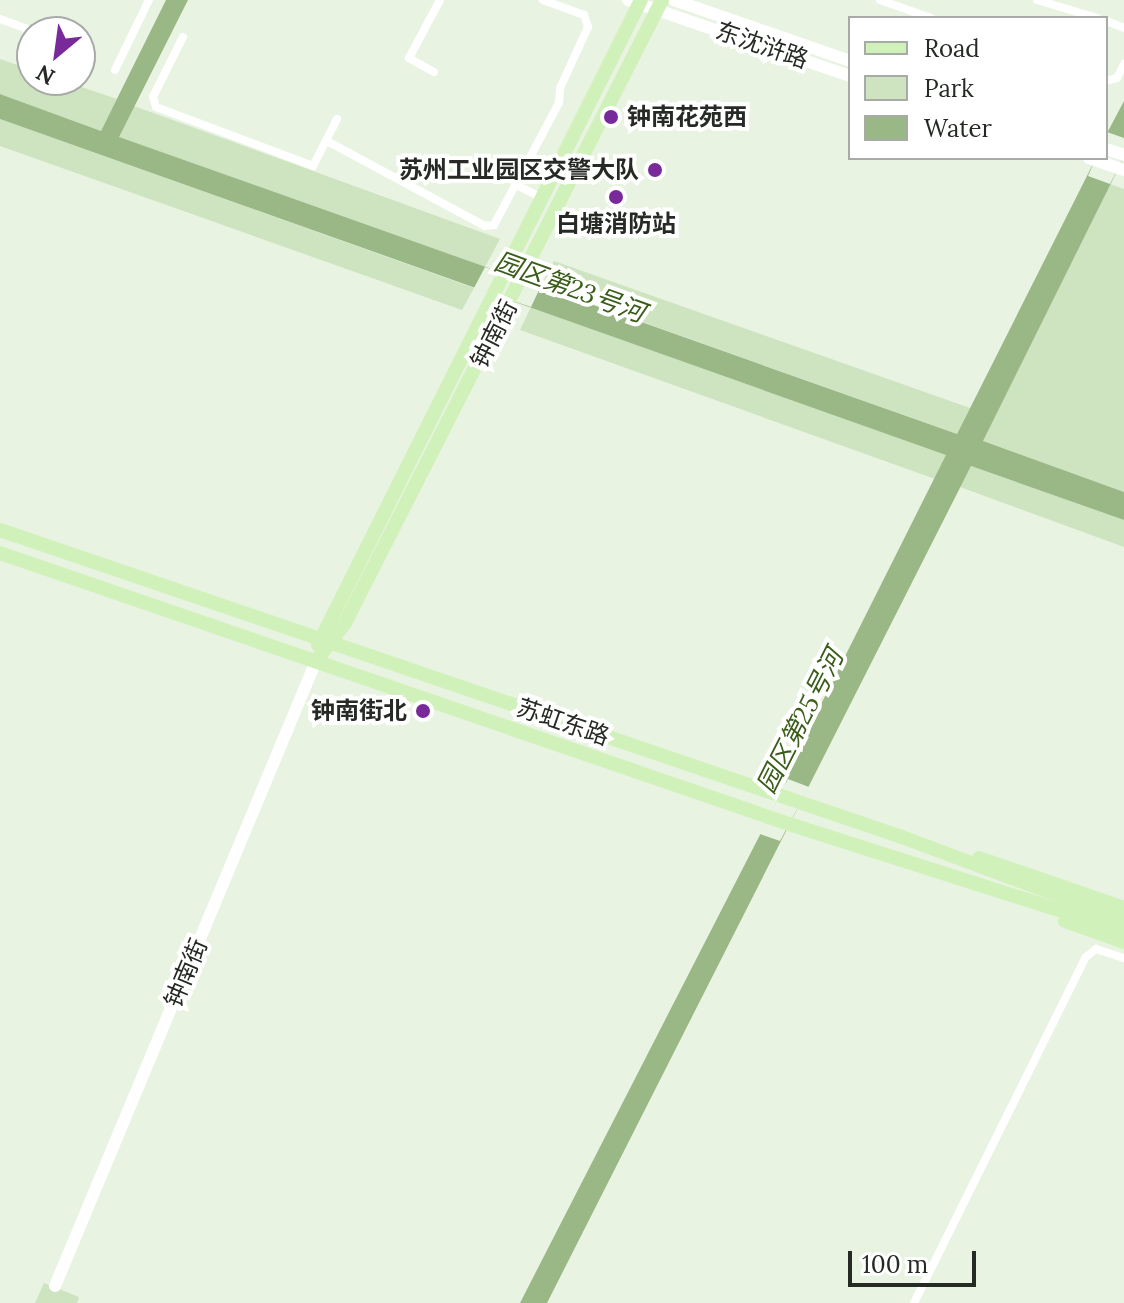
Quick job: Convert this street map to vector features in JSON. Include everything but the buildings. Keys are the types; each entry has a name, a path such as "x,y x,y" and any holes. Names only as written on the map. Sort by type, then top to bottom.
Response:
{"main road":[{"name":"钟南街","path":"316,661 318,638 504,273 636,1"},
{"name":"钟南街","path":"316,661 334,643 660,5"},
{"name":"苏虹东路","path":"0,530 902,837 1124,920"},
{"name":"苏虹东路","path":"0,553 789,824 1006,896 1124,931"},
{"path":"902,837 940,845 1124,908"},
{"path":"1006,896 1027,909 1124,942"}],"street":[{"path":"115,70 149,0"},
{"path":"434,72 409,58 440,0"},
{"path":"327,141 485,226 497,222 559,103 560,88 588,27 584,15 543,0"},
{"name":"东沈浒路","path":"674,0 848,60"},
{"path":"880,0 925,16"},
{"path":"1037,0 1090,16"},
{"name":"东沈浒路","path":"636,1 660,5 848,75"},
{"path":"183,37 153,97 156,107 313,166 337,119"},
{"path":"1108,80 1117,78 1124,64"},
{"path":"1098,160 1122,164"},
{"path":"518,186 541,197"},
{"name":"钟南街","path":"55,1286 316,661"},
{"path":"914,1303 1086,957 1096,949 1124,958"}],"green space":[{"path":"0,59 16,64 16,96 96,96 96,92 117,99 101,131 0,94"},
{"path":"134,106 500,239 485,267 118,137"},
{"path":"0,119 474,288 462,310 0,146"},
{"path":"1110,184 1124,189 1124,492 982,442"},
{"path":"554,261 970,408 957,434 541,286"},
{"path":"531,307 947,455 935,479 520,330"},
{"path":"971,466 1124,520 1124,547 960,487"},
{"path":"44,1283 79,1297 77,1303 35,1303"}],"water":[{"path":"166,0 188,0 119,137 957,434 1095,160 1108,160 1108,131 1124,101 1124,157 983,441 1124,492 1124,520 971,466 547,1303 520,1303 786,784 784,778 946,455 0,119 0,94 101,131"}],"pier":[{"path":"1108,132 1124,138 1124,157 1110,184 1088,176 1095,160 1108,160"},
{"path":"485,267 541,286 531,307 474,288"},
{"path":"788,779 809,787 780,841 760,834"}],"place":[{"name":"钟南花苑西","path":"611,117"},
{"name":"苏州工业园区交警大队","path":"655,170"},
{"name":"白塘消防站","path":"616,197"},
{"name":"钟南街北","path":"423,711"}],"water label":[{"name":"园区第23号河","path":"570,287"},
{"name":"园区第25号河","path":"800,721"}]}
